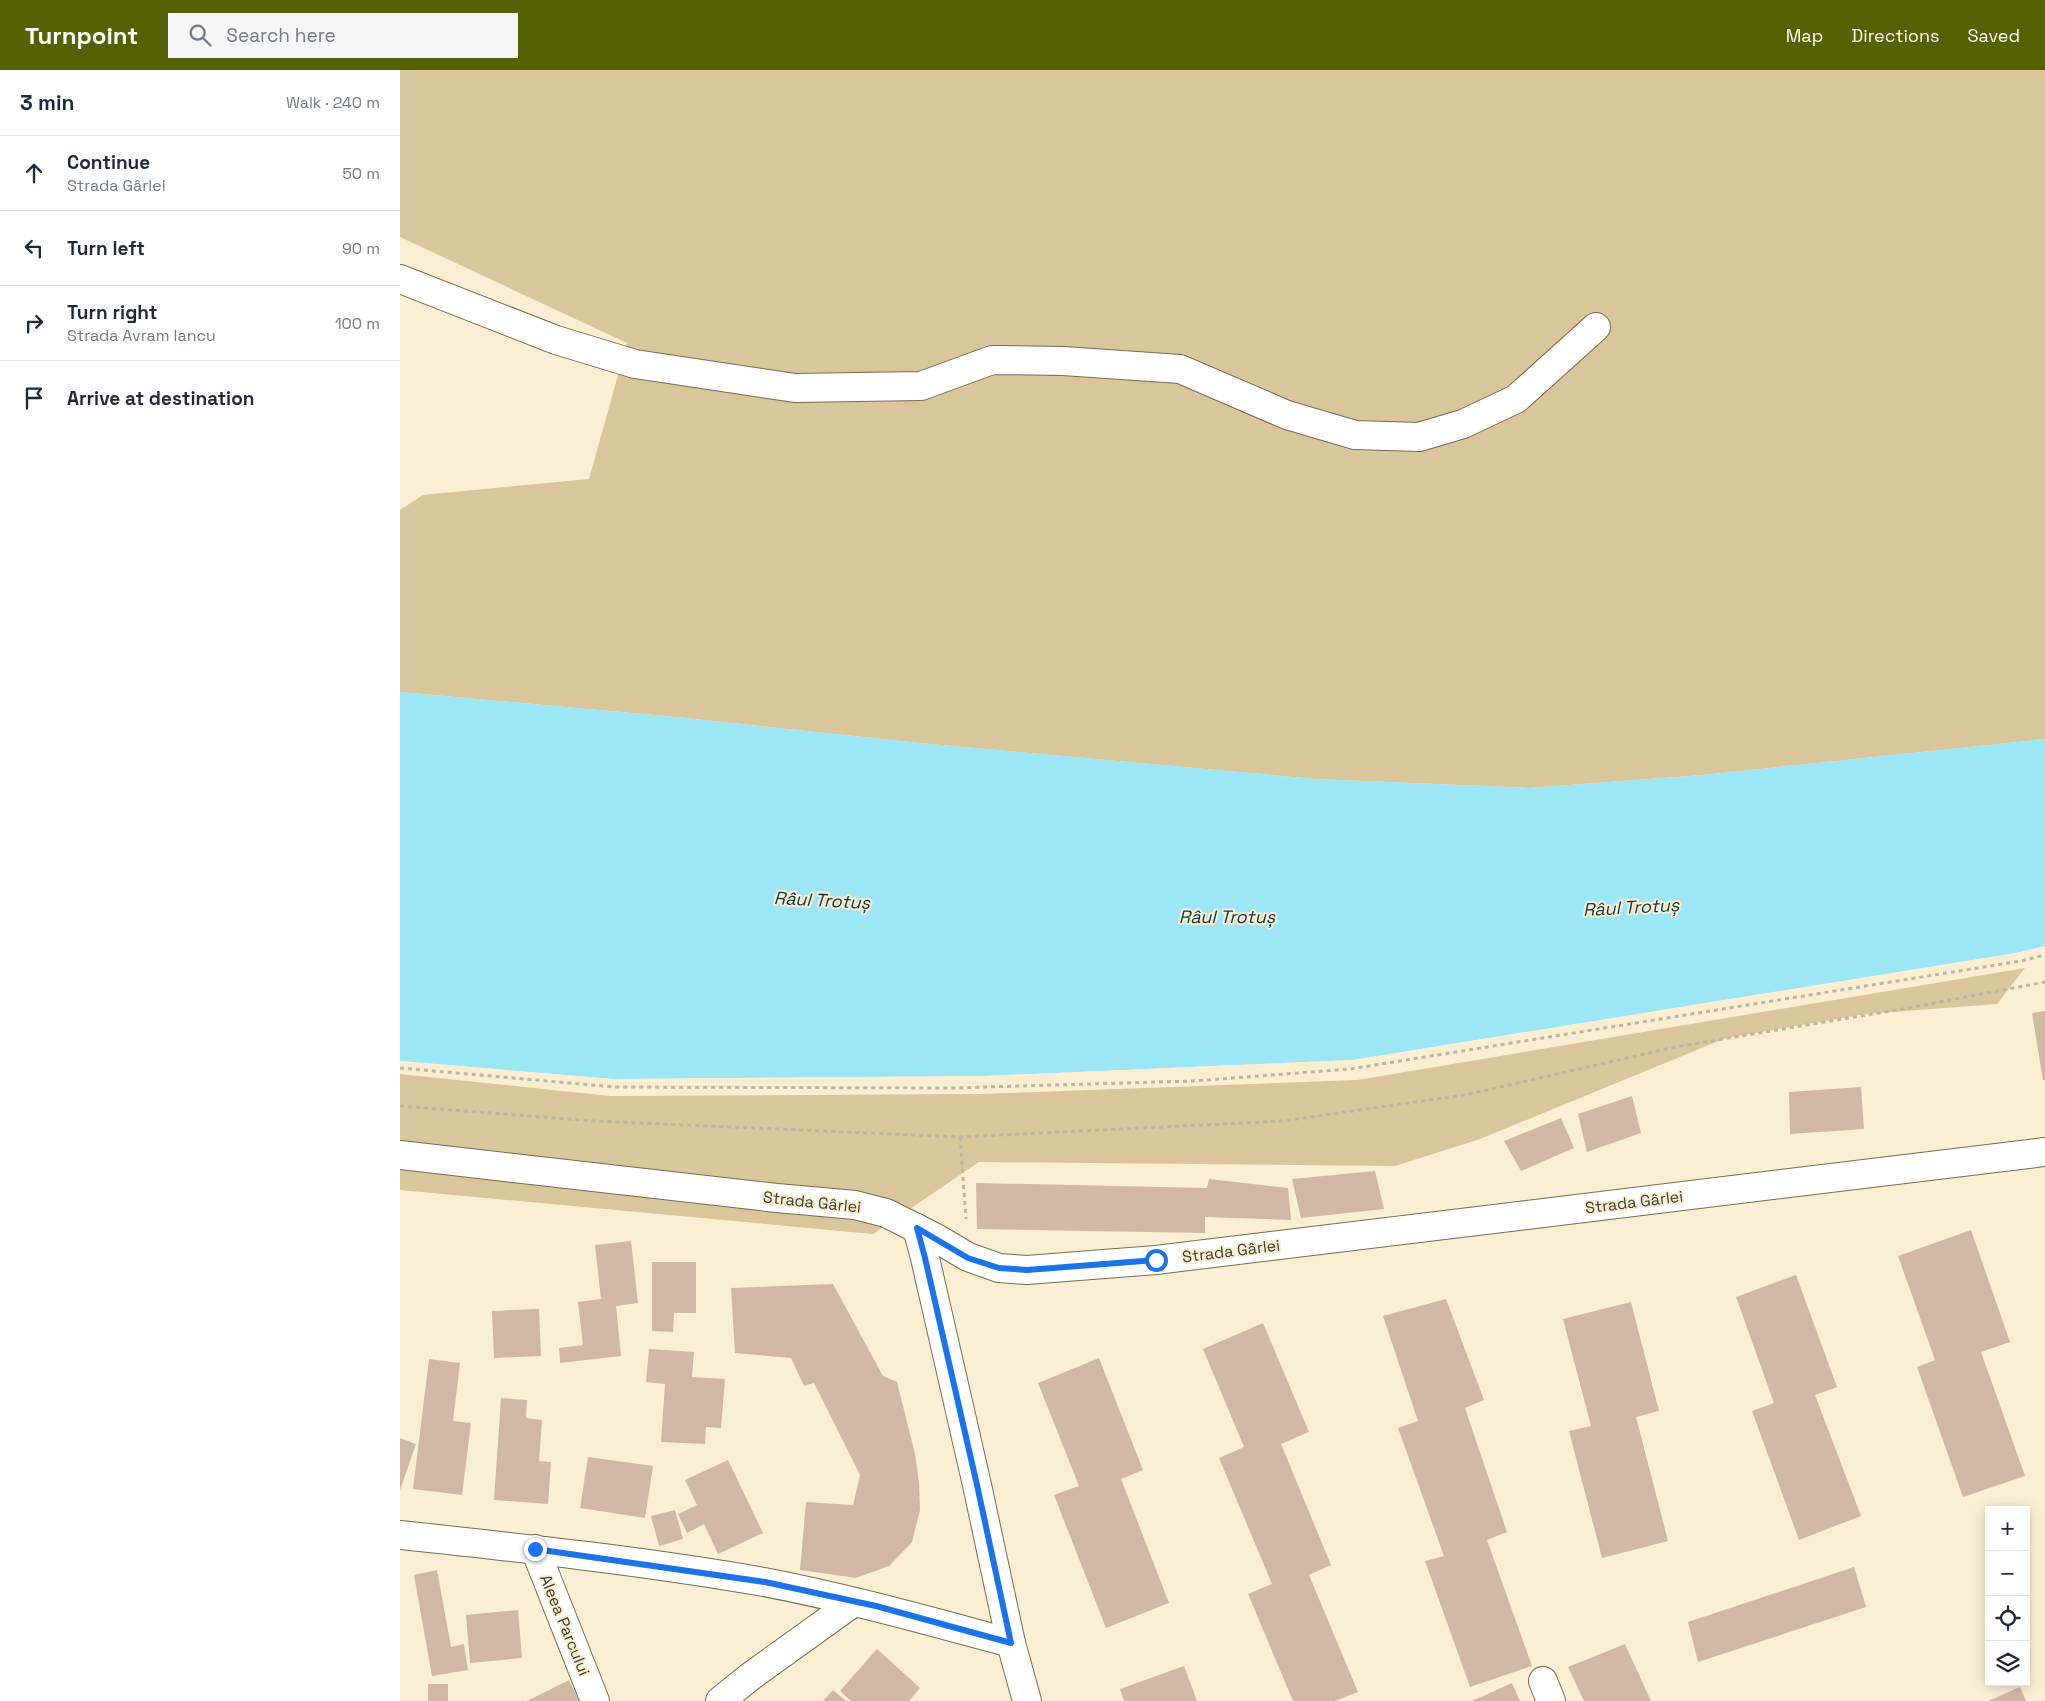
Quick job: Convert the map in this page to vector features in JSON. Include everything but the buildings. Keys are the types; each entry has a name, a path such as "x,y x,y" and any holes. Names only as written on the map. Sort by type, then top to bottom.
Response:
{"street":[{"path":"400,279 556,340 635,364 795,388 920,386 992,360 1063,361 1180,369 1287,415 1355,435 1419,437 1463,424 1516,399 1596,327"},
{"name":"Strada Gârlei","path":"400,1156 855,1205 886,1213 917,1228 968,1258 999,1268 1027,1270 1156,1260 2045,1152"},
{"path":"917,1228 975,1476 1011,1643 1027,1701"},
{"path":"400,1535 535,1549 765,1582 854,1602 1011,1643"},
{"name":"Aleea Parcului","path":"535,1549 596,1701"},
{"path":"720,1701 751,1676 854,1602"}],"path":[{"path":"400,1068 615,1087 950,1088 1193,1081 1350,1069 2011,963 2045,955"},
{"path":"400,1106 594,1121 960,1137 1284,1121 1465,1095 1675,1046 1903,1009 2045,982"},
{"path":"960,1137 968,1258"}],"shaded area":[{"path":"400,70 2045,70 2045,739 1703,775 1529,788 1315,779 920,743 676,717 400,692 400,510 423,495 589,479 627,343 400,237"},
{"path":"2025,968 1997,1004 1866,1014 1726,1038 1480,1139 1395,1166 979,1162 873,1234 400,1190 400,1074 610,1096 982,1094 1357,1080"}],"water":[{"name":"Râul Trotuș","path":"400,692 676,717 920,743 1315,779 1529,788 1703,775 2045,739 2045,946 2016,953 1353,1060 985,1076 613,1079 400,1061"}],"pier":[{"path":"2045,946 2045,948 2016,956 1353,1063 985,1079 613,1082 400,1063 400,1061 613,1079 985,1076 1353,1060 2016,953"}],"route":[{"path":"535,1549 765,1582 876,1606 1011,1643 977,1485 917,1228 968,1258 999,1268 1027,1270 1156,1260"}]}
